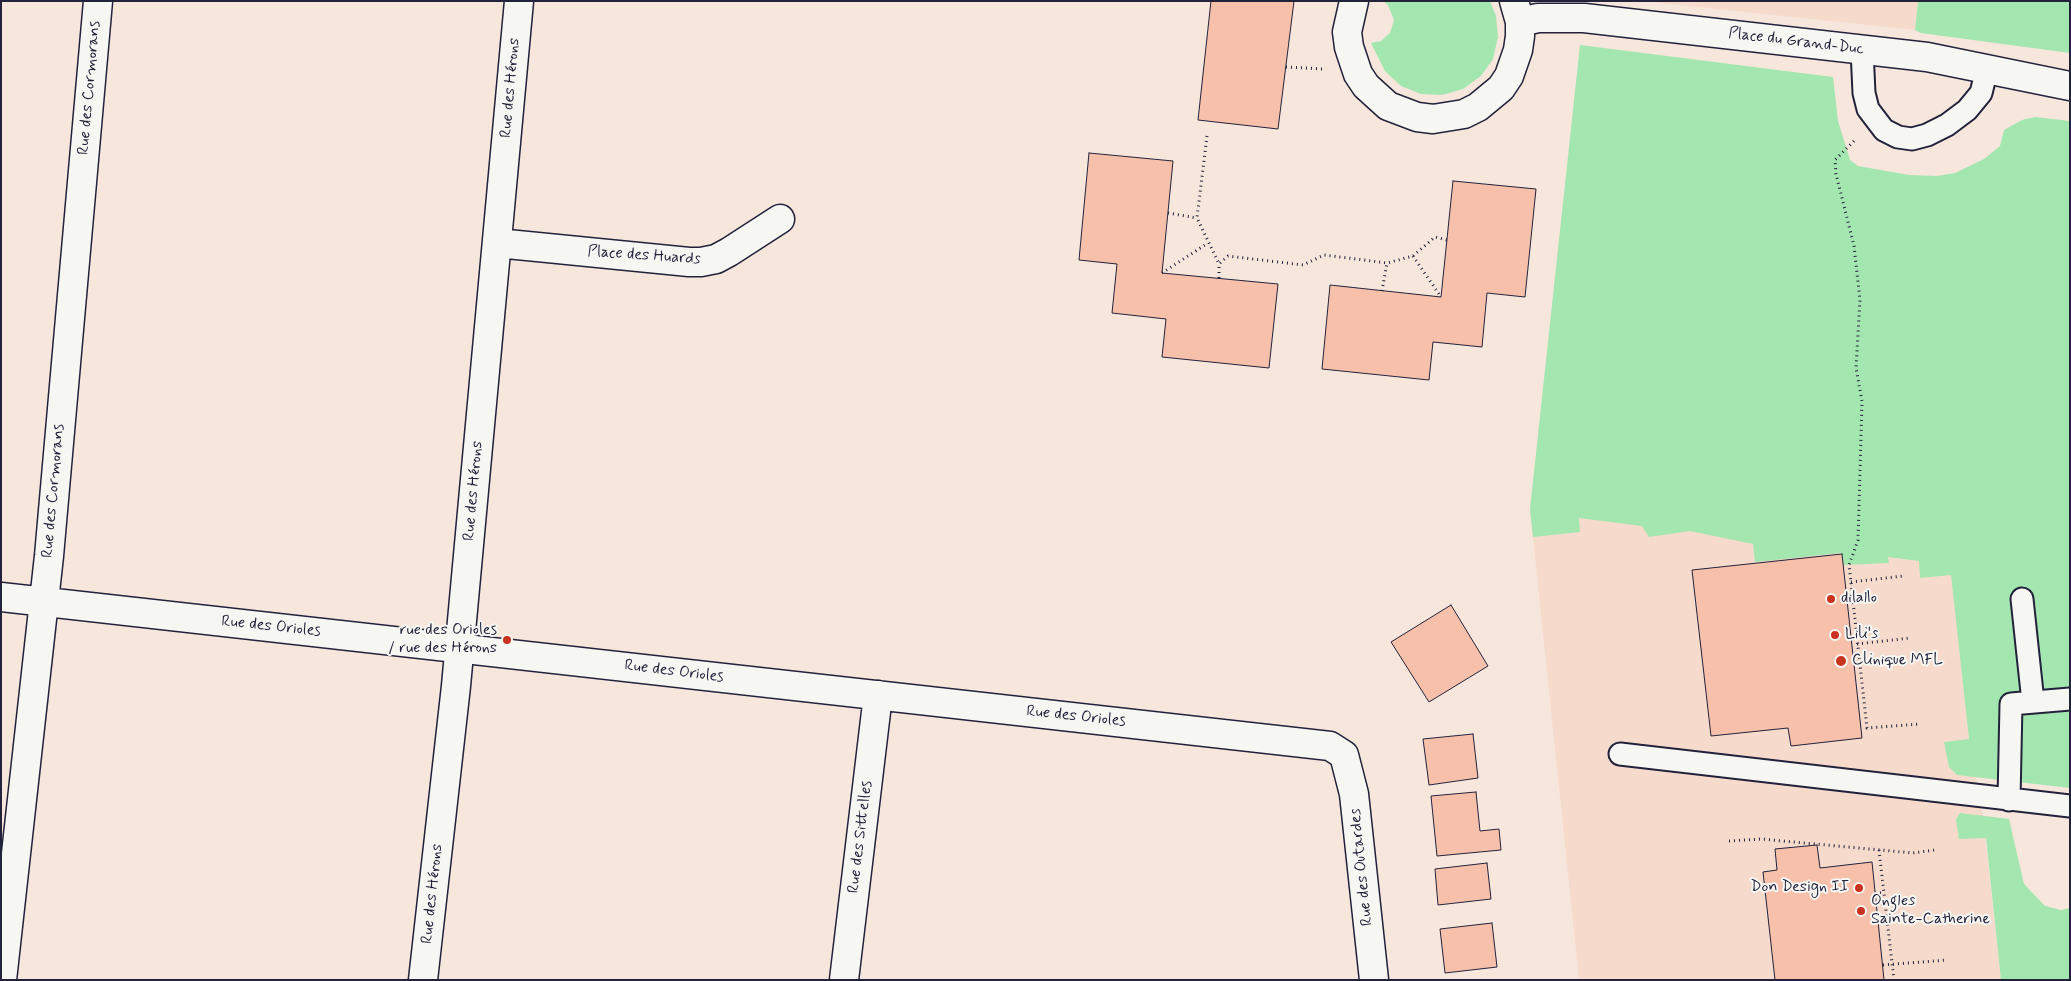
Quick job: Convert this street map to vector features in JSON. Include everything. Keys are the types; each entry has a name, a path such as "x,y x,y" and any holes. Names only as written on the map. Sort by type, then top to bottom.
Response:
{"street":[{"name":"Rue des Cormorans","path":"2,980 44,602 98,1"},
{"name":"Rue des Hérons","path":"423,980 460,648 519,1"},
{"name":"Place du Grand-Duc","path":"1354,1 1348,32 1349,47 1358,74 1382,101 1402,113 1417,118 1433,119 1464,114 1491,97 1505,82 1514,63 1520,36 1517,12 1538,18 1584,18 1927,57 2070,86"},
{"name":"Place des Huards","path":"497,243 702,262 730,252 780,219"},
{"name":"Rue des Orioles","path":"1,597 1312,742 1330,746 1344,755"},
{"name":"Rue des Sittelles","path":"844,980 878,695"},
{"name":"Rue des Outardes","path":"1344,755 1354,794 1374,980"}],"lane":[{"path":"1862,50 1864,93 1868,109 1875,121 1884,130 1898,136 1912,138 1927,135 1947,125 1974,103 1985,84 1987,69"},
{"path":"2022,599 2033,702"},
{"path":"2009,800 2011,704 2070,699"},
{"path":"1620,754 2070,806"}],"path":[{"path":"1875,121 1835,160 1836,174 1854,246 1860,300 1856,368 1862,401 1858,540 1849,565 1867,728 1920,724"},
{"path":"1207,136 1197,218 1219,264 1218,278"},
{"path":"1168,213 1197,218"},
{"path":"1219,264 1228,256 1303,265 1324,255 1388,263 1413,256 1436,237 1447,240"},
{"path":"1162,273 1208,243"},
{"path":"1413,256 1441,297"},
{"path":"1382,290 1388,263"},
{"path":"1851,582 1903,576"},
{"path":"1846,596 1852,594"},
{"path":"1850,636 1857,634"},
{"path":"1858,644 1910,638"},
{"path":"1854,666 1860,665"},
{"path":"1729,841 1761,839 1913,853 1935,850"},
{"path":"1880,850 1894,980"},
{"path":"1875,893 1884,893"},
{"path":"1876,904 1886,904"},
{"path":"1883,965 1947,960"}],"shaded area":[{"path":"1641,1 1918,1 1915,30"},
{"path":"1530,509 1950,555 1969,739 1983,816 2001,980 1579,980"}],"green space":[{"path":"1383,1 1490,1 1496,16 1498,37 1493,59 1481,76 1463,89 1442,95 1421,94 1401,86 1385,71 1371,43 1381,41 1390,33 1394,20 1388,5"},
{"path":"1918,1 2070,1 2070,53 1921,33 1915,30"},
{"path":"1580,45 1833,77 1838,121 1850,160 1858,166 1909,175 1937,176 1955,173 1984,159 2000,146 2004,130 2022,120 2035,117 2070,121 2070,788 1957,775 1949,767 1944,742 1969,739 1951,575 1920,578 1919,561 1888,557 1889,563 1844,565 1841,553 1755,562 1753,544 1690,531 1649,537 1642,526 1579,518 1580,532 1533,537 1530,509"},
{"path":"1960,813 2009,819 2024,884 2045,906 2061,910 2070,908 2070,980 2001,980 1986,838 1959,839 1956,819"}],"building":[{"path":"1211,1 1294,1 1278,129 1198,120"},
{"path":"1089,153 1173,161 1162,273 1278,284 1269,368 1162,357 1166,319 1112,313 1117,264 1079,260"},
{"path":"1453,181 1536,189 1525,297 1487,293 1482,347 1433,342 1429,380 1322,369 1330,285 1441,297"},
{"path":"1842,554 1862,738 1791,746 1788,728 1711,736 1692,570"},
{"path":"1451,605 1488,666 1429,702 1391,642"},
{"path":"1473,734 1478,778 1429,785 1423,739"},
{"path":"1476,792 1480,831 1499,829 1501,850 1437,856 1431,796"},
{"path":"1817,845 1820,868 1872,862 1884,980 1775,980 1763,872 1777,870 1775,849"},
{"path":"1487,863 1491,899 1438,905 1435,869"},
{"path":"1492,923 1497,967 1445,973 1440,929"}],"place":[{"name":"dilallo","path":"1831,599"},
{"name":"Lili's","path":"1835,635"},
{"name":"rue des Orioles / rue des Hérons","path":"507,640"},
{"name":"Clinique MFL","path":"1841,661"},
{"name":"Don Design II","path":"1859,888"},
{"name":"Ongles Sainte-Catherine","path":"1861,911"}]}
